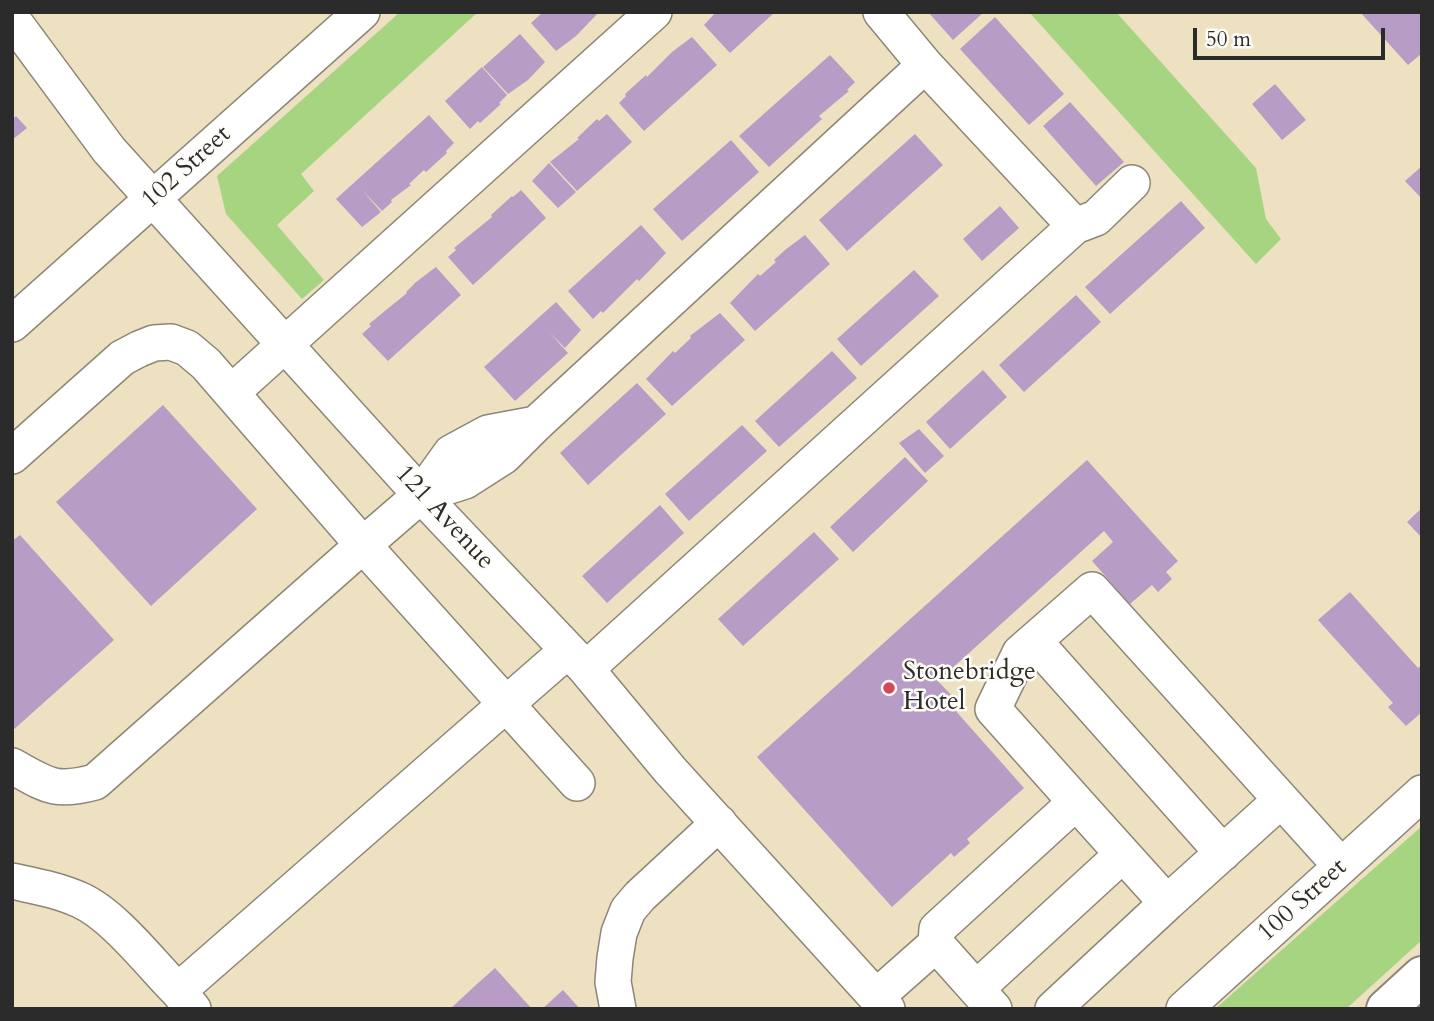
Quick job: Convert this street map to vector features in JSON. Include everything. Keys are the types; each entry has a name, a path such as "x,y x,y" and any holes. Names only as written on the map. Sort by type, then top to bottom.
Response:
{"main road":[{"path":"1386,1009 1422,976"}],"street":[{"name":"102 Street","path":"12,324 362,12"},
{"path":"231,393 654,12"},
{"path":"881,12 925,65 1075,226"},
{"name":"121 Avenue","path":"12,19 108,150 421,495 577,659 670,770 881,1003"},
{"path":"12,766 48,786 72,788 95,782 421,495 451,453 488,433 536,424 925,65"},
{"path":"12,881 81,900 104,915 186,1000 506,703 577,659 1075,226 1096,218 1132,183"},
{"path":"12,456 122,358 154,343 171,342 187,348 206,364 363,545 577,783"},
{"path":"1167,903 993,709 1020,653 1092,590 1341,866"},
{"path":"1034,641 1223,853"},
{"name":"100 Street","path":"1184,1009 1422,793"},
{"path":"1053,1009 1281,800"},
{"path":"881,1003 936,944 937,929 1076,802"},
{"path":"618,1009 613,982 615,958 628,910 640,895 719,823"},
{"path":"936,944 985,999 1123,854"}],"green space":[{"path":"400,12 478,12 301,174 314,191 277,225 324,280 302,299 226,214 217,176"},
{"path":"1029,12 1116,12 1256,168 1266,219 1281,239 1256,264"},
{"path":"1422,826 1422,940 1346,1009 1215,1009"}],"building":[{"path":"543,12 599,12 576,36 556,51 531,23"},
{"path":"716,12 775,12 730,53 704,25"},
{"path":"928,12 984,12 953,40"},
{"path":"1360,12 1422,12 1422,53 1408,65"},
{"path":"995,17 1064,94 1029,125 960,49"},
{"path":"520,34 545,62 528,80 508,94 483,67"},
{"path":"692,37 717,65 644,131 619,103 646,75 647,77"},
{"path":"830,55 855,82 847,90 849,91 819,116 822,119 769,167 739,136"},
{"path":"482,67 507,95 499,103 501,104 470,129 445,101"},
{"path":"1275,84 1306,120 1282,140 1252,104"},
{"path":"1070,102 1124,162 1096,186 1043,126"},
{"path":"607,114 632,142 577,191 550,162 579,139 577,138 597,119 599,121"},
{"path":"12,115 27,128 12,140"},
{"path":"429,115 454,143 447,153 426,172 424,170 382,211 362,190 381,212 362,227 336,199"},
{"path":"915,134 943,165 847,251 819,220"},
{"path":"731,140 759,172 682,241 653,209"},
{"path":"549,163 576,192 558,208 532,181"},
{"path":"1422,166 1422,199 1405,181"},
{"path":"521,190 546,218 473,285 448,257 456,250 454,248"},
{"path":"1181,201 1205,228 1110,314 1085,287"},
{"path":"1000,206 1019,228 982,261 963,239"},
{"path":"641,225 666,253 639,281 637,279 603,313 601,311 593,319 568,291"},
{"path":"805,235 830,264 755,331 730,303 758,274 760,276 776,262 774,260"},
{"path":"436,267 461,295 388,361 362,334 371,326 369,324"},
{"path":"914,270 939,296 861,366 837,339"},
{"path":"1076,295 1101,322 1024,392 999,365"},
{"path":"556,302 581,330 565,348 549,332 568,353 515,401 484,367"},
{"path":"720,313 745,340 672,406 646,379 673,351 675,353 690,336"},
{"path":"832,351 857,378 779,447 755,421"},
{"path":"983,370 1007,397 950,449 926,422"},
{"path":"637,383 666,414 588,485 560,453"},
{"path":"163,405 257,509 151,606 56,502"},
{"path":"742,425 767,451 689,521 665,494"},
{"path":"919,429 944,456 925,473 899,443"},
{"path":"905,457 928,481 853,552 830,527"},
{"name":"Stonebridge Hotel","path":"1087,460 1178,561 1166,572 1172,579 1158,592 1152,585 1130,604 1092,561 1113,542 1104,531 938,681 952,696 947,701 1024,788 967,839 970,843 954,857 951,853 892,907 757,757"},
{"path":"660,505 684,533 607,603 582,576"},
{"path":"1422,508 1422,538 1407,522"},
{"path":"814,532 839,559 743,646 718,619"},
{"path":"20,535 114,640 12,731 12,541"},
{"path":"1350,592 1418,668 1422,665 1422,712 1406,726 1388,707 1393,703 1318,620"},
{"path":"495,968 532,1009 450,1009 477,984"},
{"path":"563,990 580,1009 542,1009"}],"place":[{"name":"Stonebridge Hotel","path":"889,688"}]}
